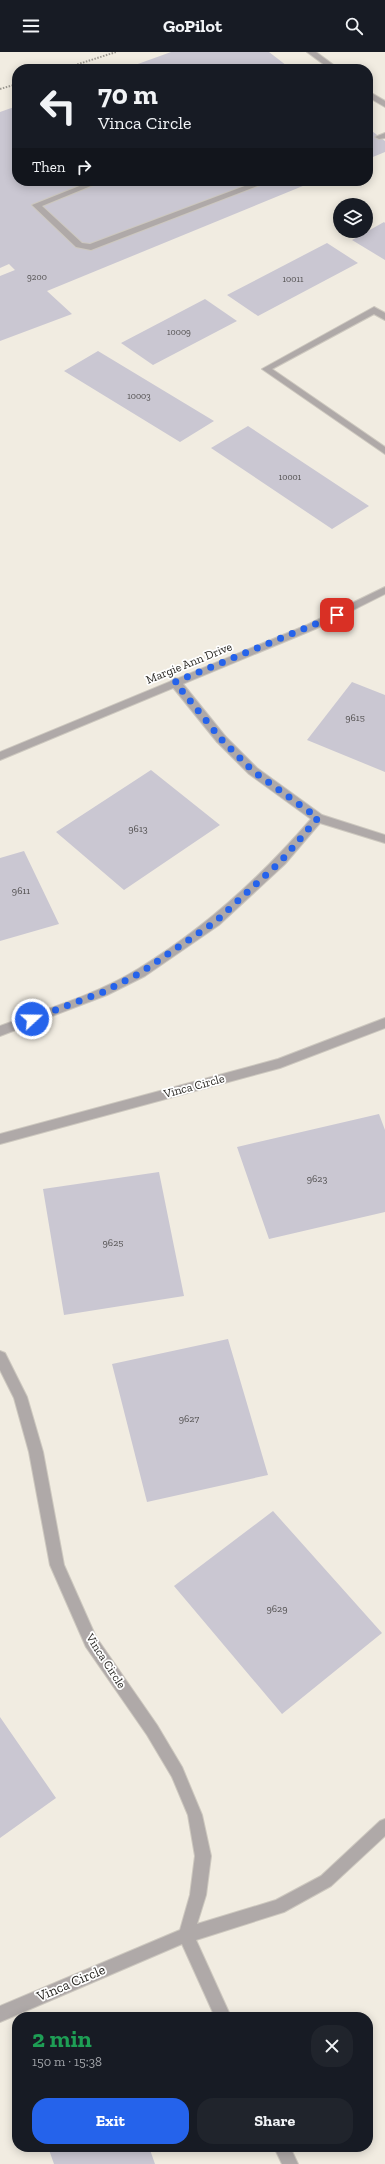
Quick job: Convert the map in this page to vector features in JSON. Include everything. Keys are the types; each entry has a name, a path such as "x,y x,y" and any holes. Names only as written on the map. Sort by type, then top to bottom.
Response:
{"street":[{"path":"311,52 328,64"},
{"path":"373,97 385,105"},
{"path":"86,186 36,205 79,245 91,247 253,186"},
{"path":"385,316 374,310 266,369 385,451"},
{"name":"Margie Ann Drive","path":"0,756 175,682 311,627 385,590"},
{"path":"175,682 221,739 253,771 318,818 385,839"},
{"path":"0,1031 103,992 140,973 215,922 281,861 318,818"},
{"name":"Vinca Circle","path":"0,1140 44,1126 280,1063 385,1023"},
{"name":"Vinca Circle","path":"0,1357 20,1397 36,1452 57,1565 91,1642 152,1730 177,1772 195,1815 203,1856 198,1895 186,1935"},
{"name":"Vinca Circle","path":"0,2014 186,1935 278,1906 326,1881 385,1826"},
{"path":"186,1935 221,2012"},
{"path":"284,2152 290,2164"}],"path":[{"path":"79,64 116,52"},
{"path":"0,89 12,85"}],"building":[{"path":"171,52 269,52 285,64 138,64"},
{"path":"12,108 12,186 303,186 47,291 72,314 0,341 0,276 15,270 9,264 0,268 0,112"},
{"path":"373,132 385,141 385,152 373,157"},
{"path":"384,222 385,223 385,260 352,240 356,238 373,238 373,228"},
{"path":"327,243 358,263 258,316 227,295"},
{"path":"205,299 237,321 153,365 121,343"},
{"path":"98,351 214,421 180,442 64,371"},
{"path":"248,426 369,506 332,529 211,448"},
{"path":"352,682 385,695 385,772 307,740"},
{"path":"151,770 220,825 124,890 56,832"},
{"path":"24,851 59,924 0,941 0,858"},
{"path":"379,1114 385,1130 385,1212 269,1239 237,1147"},
{"path":"159,1172 184,1296 64,1315 43,1189"},
{"path":"228,1339 268,1475 147,1502 112,1364"},
{"path":"273,1511 382,1633 282,1714 174,1586"},
{"path":"0,1717 56,1798 0,1838"},
{"path":"50,2152 151,2152 155,2164 54,2164"}],"route":[{"path":"32,1019 103,992 140,973 215,922 281,861 318,818 253,771 221,739 175,682 337,615"}]}
